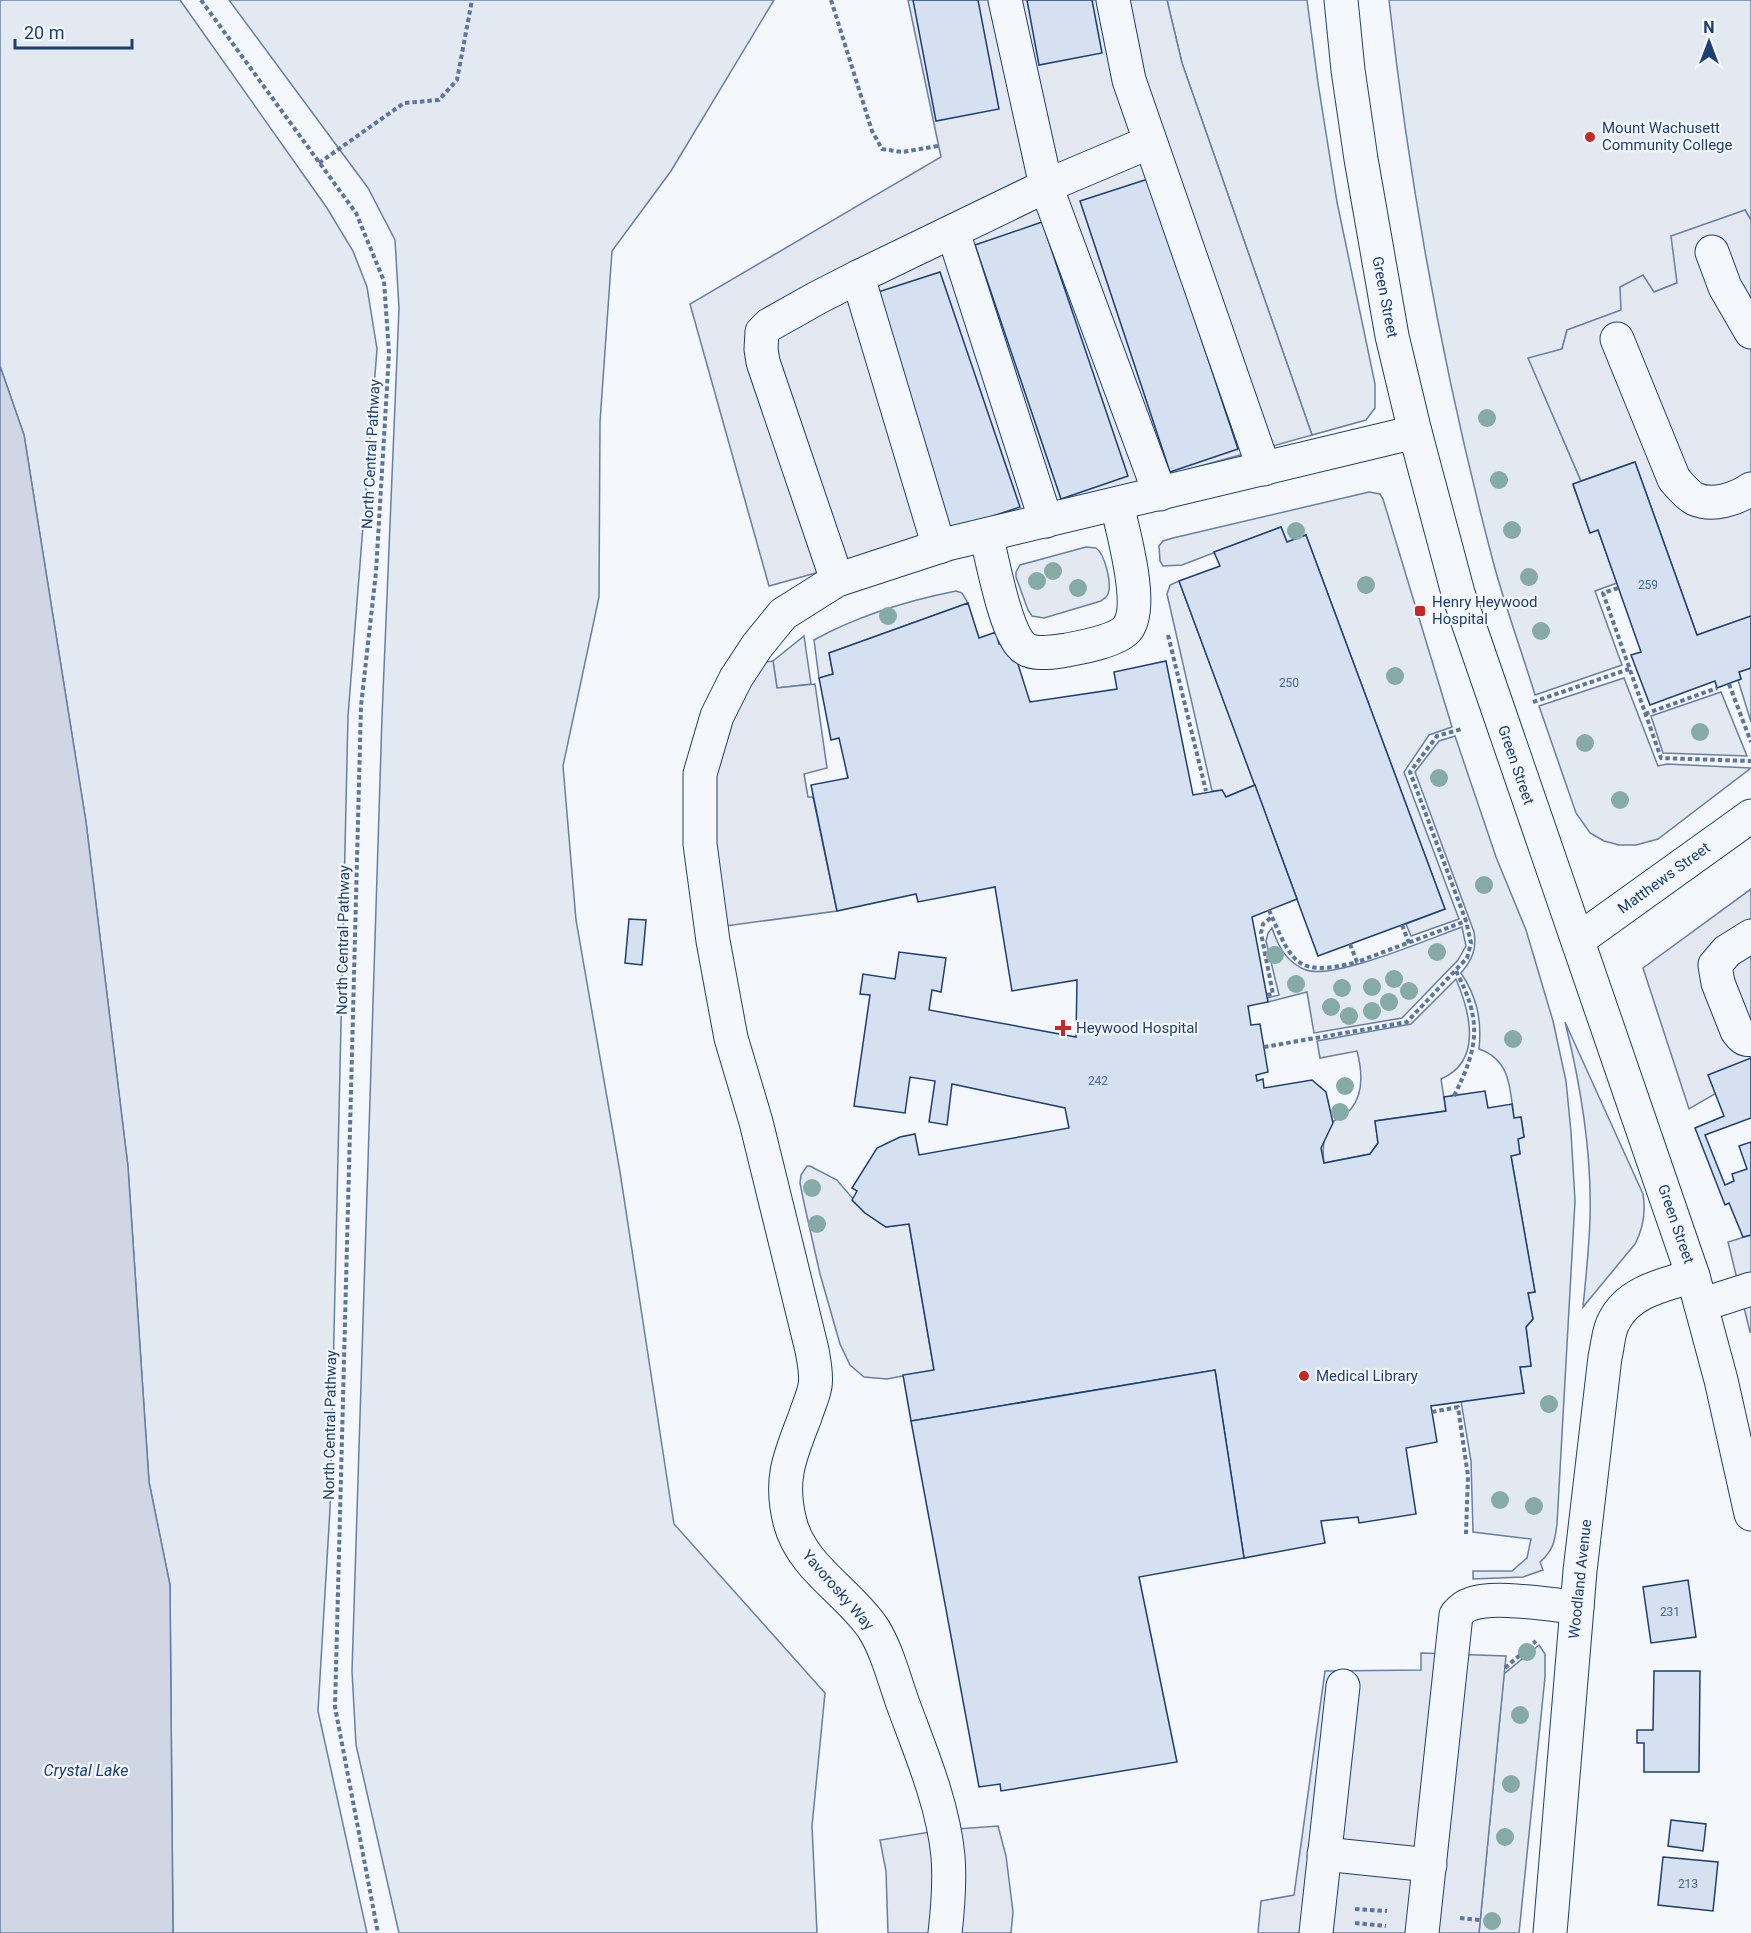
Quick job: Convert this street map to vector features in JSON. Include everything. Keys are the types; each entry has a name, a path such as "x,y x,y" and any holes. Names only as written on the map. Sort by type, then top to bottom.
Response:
{"street":[{"path":"1005,0 1046,186 1160,494"},
{"path":"1113,0 1129,80 1264,469"},
{"name":"Green Street","path":"1341,0 1350,81 1392,336 1458,593 1697,1290 1721,1380 1751,1514"},
{"path":"837,580 763,362 762,332 817,298 858,277 1046,186 1150,142"},
{"path":"953,232 1046,521"},
{"path":"1712,252 1725,287 1751,332"},
{"path":"858,277 939,547"},
{"path":"1617,339 1665,463 1684,491 1696,499 1714,501 1731,499 1751,489"},
{"name":"Yavorosky Way","path":"945,1933 949,1886 948,1854 932,1782 887,1659 874,1630 859,1609 802,1552 791,1523 785,1492 787,1466 815,1385 812,1350 756,1122 729,1027 712,934 700,843 700,774 717,716 736,678 757,646 783,614 837,580 939,547 1415,432"},
{"path":"986,535 1007,618 1020,644 1029,650 1047,653 1075,648 1115,638 1127,629 1135,609 1133,586 1117,505"},
{"name":"Matthews Street","path":"1578,940 1749,821"},
{"path":"1751,936 1727,951 1715,965 1718,983 1737,1031 1741,1037 1751,1039"},
{"name":"Woodland Avenue","path":"1551,1933 1577,1607 1604,1369 1612,1323 1629,1302 1642,1293 1751,1289"},
{"path":"1423,1931 1456,1615 1472,1603 1481,1602 1499,1601 1577,1607"},
{"path":"1316,1926 1343,1686"},
{"path":"1324,1854 1430,1865"}],"path":[{"name":"North Central Pathway","path":"201,0 356,213 384,281 389,352 376,572 361,706 335,1707 378,1933"},
{"path":"319,162 404,103 439,100 457,80 472,0"},
{"path":"831,0 872,130 882,149 902,152 938,146"},
{"path":"1618,588 1603,593 1661,758 1751,761"},
{"path":"1168,634 1206,791"},
{"path":"1532,702 1629,669"},
{"path":"1729,684 1751,742"},
{"path":"1645,714 1717,688"},
{"path":"1264,1047 1407,1022 1467,958 1472,943 1466,921 1410,772 1437,736 1462,729"},
{"path":"1269,910 1284,947 1297,961 1312,969 1336,968 1357,962 1466,921"},
{"path":"1267,995 1273,994 1261,933 1263,924 1272,917"},
{"path":"1402,925 1409,943"},
{"path":"1350,944 1357,962"},
{"path":"1454,1096 1469,1067 1475,1039 1474,1017 1467,992 1456,971"},
{"path":"1432,1412 1458,1407 1468,1476 1466,1534"},
{"path":"1505,1668 1539,1638"},
{"path":"1316,1926 1423,1931"}],"shaded area":[{"path":"0,0 180,0 327,208 353,251 367,287 377,349 348,716 330,1509 318,1711 367,1933 173,1933 170,1585 149,1482 128,1167 86,822 24,435 0,366"},
{"path":"229,0 774,0 671,171 612,251 600,422 599,597 563,766 576,920 620,1172 674,1524 825,1693 812,1826 817,1933 399,1933 356,1745 352,1671 382,717 399,308 395,240 368,188"},
{"path":"908,0 1167,0 1182,63 1312,435 769,586 690,304 941,157"},
{"path":"1167,0 1307,0 1337,202 1375,384 1375,408 1366,420 1312,435 1182,63"},
{"name":"Mount Wachusett Community College","path":"1389,0 1751,0 1751,220 1745,210 1677,283 1654,292 1622,310 1567,330 1562,349 1529,359 1581,481 1573,485 1590,532 1598,530 1617,583 1595,591 1622,665 1535,695 1494,565 1445,355 1407,142"},
{"path":"1745,210 1751,220 1751,616 1697,635 1635,462 1581,481 1528,358 1562,349 1567,330 1621,310 1620,287 1643,275 1654,292 1677,283 1671,236"},
{"path":"1369,492 1380,494 1383,499 1452,727 1429,735 1404,772 1459,919 1411,936 1406,924 1445,909 1306,535 1287,542 1281,527 1182,565 1163,566 1160,561 1159,546 1163,541"},
{"path":"1086,547 1096,548 1105,563 1109,589 1107,596 1101,601 1044,618 1032,616 1016,577 1020,565"},
{"path":"1179,581 1255,785 1226,797 1222,790 1212,791 1167,594 1170,585"},
{"path":"956,591 962,593 968,603 829,653 833,674 819,678 814,640 848,623 883,610"},
{"path":"804,636 811,684 777,688 773,661"},
{"path":"773,661 777,688 815,684 827,768 804,774 808,797 813,797 837,911 711,928 700,774 744,665"},
{"path":"1751,668 1751,722 1738,680 1741,679 1739,672"},
{"path":"1624,678 1658,766 1667,764 1751,768 1658,839 1636,845 1619,845 1604,841 1590,833 1576,813 1539,706"},
{"path":"1721,692 1747,756 1663,753 1651,716"},
{"path":"1455,736 1496,857 1526,930 1553,1021 1566,1081 1571,1132 1575,1201 1557,1524 1553,1545 1540,1562 1543,1570 1523,1577 1473,1579 1473,1571 1512,1571 1527,1558 1531,1539 1473,1532 1471,1461 1461,1401 1524,1392 1520,1367 1531,1366 1526,1327 1533,1319 1528,1293 1535,1292 1511,1156 1520,1154 1518,1139 1524,1137 1521,1117 1514,1118 1510,1086 1503,1068 1490,1054 1479,1049 1480,1028 1475,1000 1461,973 1473,954 1474,932 1415,772 1439,741"},
{"path":"1751,889 1751,1073 1689,1109 1643,968"},
{"path":"1462,927 1466,946 1458,960 1402,1018 1314,1033 1307,992 1268,1002 1267,998 1279,995 1266,941 1272,928 1280,947 1288,958 1306,970 1319,971 1359,964"},
{"path":"1456,979 1465,1006 1470,1035 1463,1060 1454,1071 1441,1079 1446,1111 1375,1121 1378,1143 1370,1154 1324,1163 1323,1147 1327,1132 1332,1123 1349,1111 1355,1103 1360,1089 1361,1073 1357,1051 1320,1058 1317,1041 1411,1024"},
{"path":"1565,1022 1643,1194 1644,1201 1642,1225 1635,1244 1583,1307 1590,1230 1589,1169 1576,1070"},
{"path":"807,1166 837,1180 865,1213 886,1227 909,1224 934,1370 887,1379 864,1377 850,1365 840,1344 820,1274 804,1203 800,1183 801,1175"},
{"path":"1751,1235 1751,1332 1750,1332 1728,1242"},
{"path":"1539,1645 1545,1654 1545,1677 1519,1933 1479,1933 1504,1674"},
{"path":"1421,1653 1506,1656 1479,1933 1258,1933 1261,1901 1294,1895 1325,1671 1421,1670"},
{"path":"998,1826 1006,1856 1013,1912 1011,1933 888,1933 886,1871 880,1840 943,1830"}],"water":[{"name":"Crystal Lake","path":"0,366 24,435 86,822 128,1167 149,1482 170,1585 173,1933 0,1933"}],"building":[{"path":"913,0 978,0 999,109 936,121"},
{"path":"1027,0 1092,0 1102,53 1039,65"},
{"path":"1148,179 1238,449 1170,472 1080,201"},
{"path":"1042,222 1128,476 1061,499 975,245"},
{"path":"940,272 1020,507 951,530 872,294"},
{"path":"1635,462 1697,635 1751,616 1751,668 1739,672 1741,679 1717,688 1715,681 1650,705 1631,655 1641,652 1598,530 1590,533 1573,484"},
{"path":"1281,527 1287,542 1306,535 1445,909 1318,956 1179,581 1220,566 1214,552"},
{"path":"968,603 979,638 996,632 999,644 1010,639 1030,702 1117,689 1114,672 1166,661 1193,795 1222,790 1226,797 1255,785 1297,899 1252,917 1268,1002 1248,1006 1251,1025 1260,1024 1268,1072 1256,1075 1257,1081 1263,1079 1264,1088 1312,1080 1326,1092 1333,1123 1321,1148 1324,1163 1370,1154 1378,1143 1375,1121 1446,1111 1444,1097 1485,1091 1488,1108 1512,1104 1514,1118 1521,1117 1524,1137 1518,1139 1520,1154 1511,1156 1535,1292 1528,1293 1533,1319 1526,1327 1531,1366 1520,1367 1524,1393 1431,1406 1437,1442 1406,1448 1416,1514 1359,1523 1358,1517 1321,1521 1325,1543 1244,1558 1215,1370 911,1421 903,1375 934,1370 909,1224 886,1227 865,1213 852,1200 857,1191 852,1188 877,1148 900,1137 915,1134 919,1155 1069,1128 1065,1108 952,1084 947,1125 929,1122 935,1081 910,1077 905,1113 854,1106 870,995 860,994 863,974 895,979 899,952 946,958 941,992 932,990 929,1010 1076,1037 1077,980 1012,991 995,887 918,902 916,894 837,911 811,785 848,778 839,738 831,740 819,678 833,674 829,653"},
{"path":"629,919 646,920 642,965 625,963"},
{"path":"1751,1058 1751,1118 1705,1135 1725,1185 1734,1181 1732,1174 1747,1169 1739,1146 1751,1142 1751,1235 1743,1237 1729,1203 1725,1205 1695,1128 1724,1116 1708,1075"},
{"path":"1215,1370 1244,1558 1139,1577 1177,1762 1001,1791 1000,1784 979,1787 911,1421"},
{"path":"1688,1580 1696,1637 1651,1643 1643,1587"},
{"path":"1654,1671 1700,1671 1699,1772 1644,1772 1644,1743 1637,1743 1637,1730 1653,1730"},
{"path":"1671,1820 1706,1824 1703,1851 1668,1846"},
{"path":"1663,1857 1718,1862 1713,1911 1658,1905"}],"place":[{"name":"Mount Wachusett Community College","path":"1590,137"},
{"name":"Henry Heywood Hospital","path":"1420,611"},
{"name":"Heywood Hospital","path":"1063,1028"},
{"name":"Medical Library","path":"1304,1376"}]}
